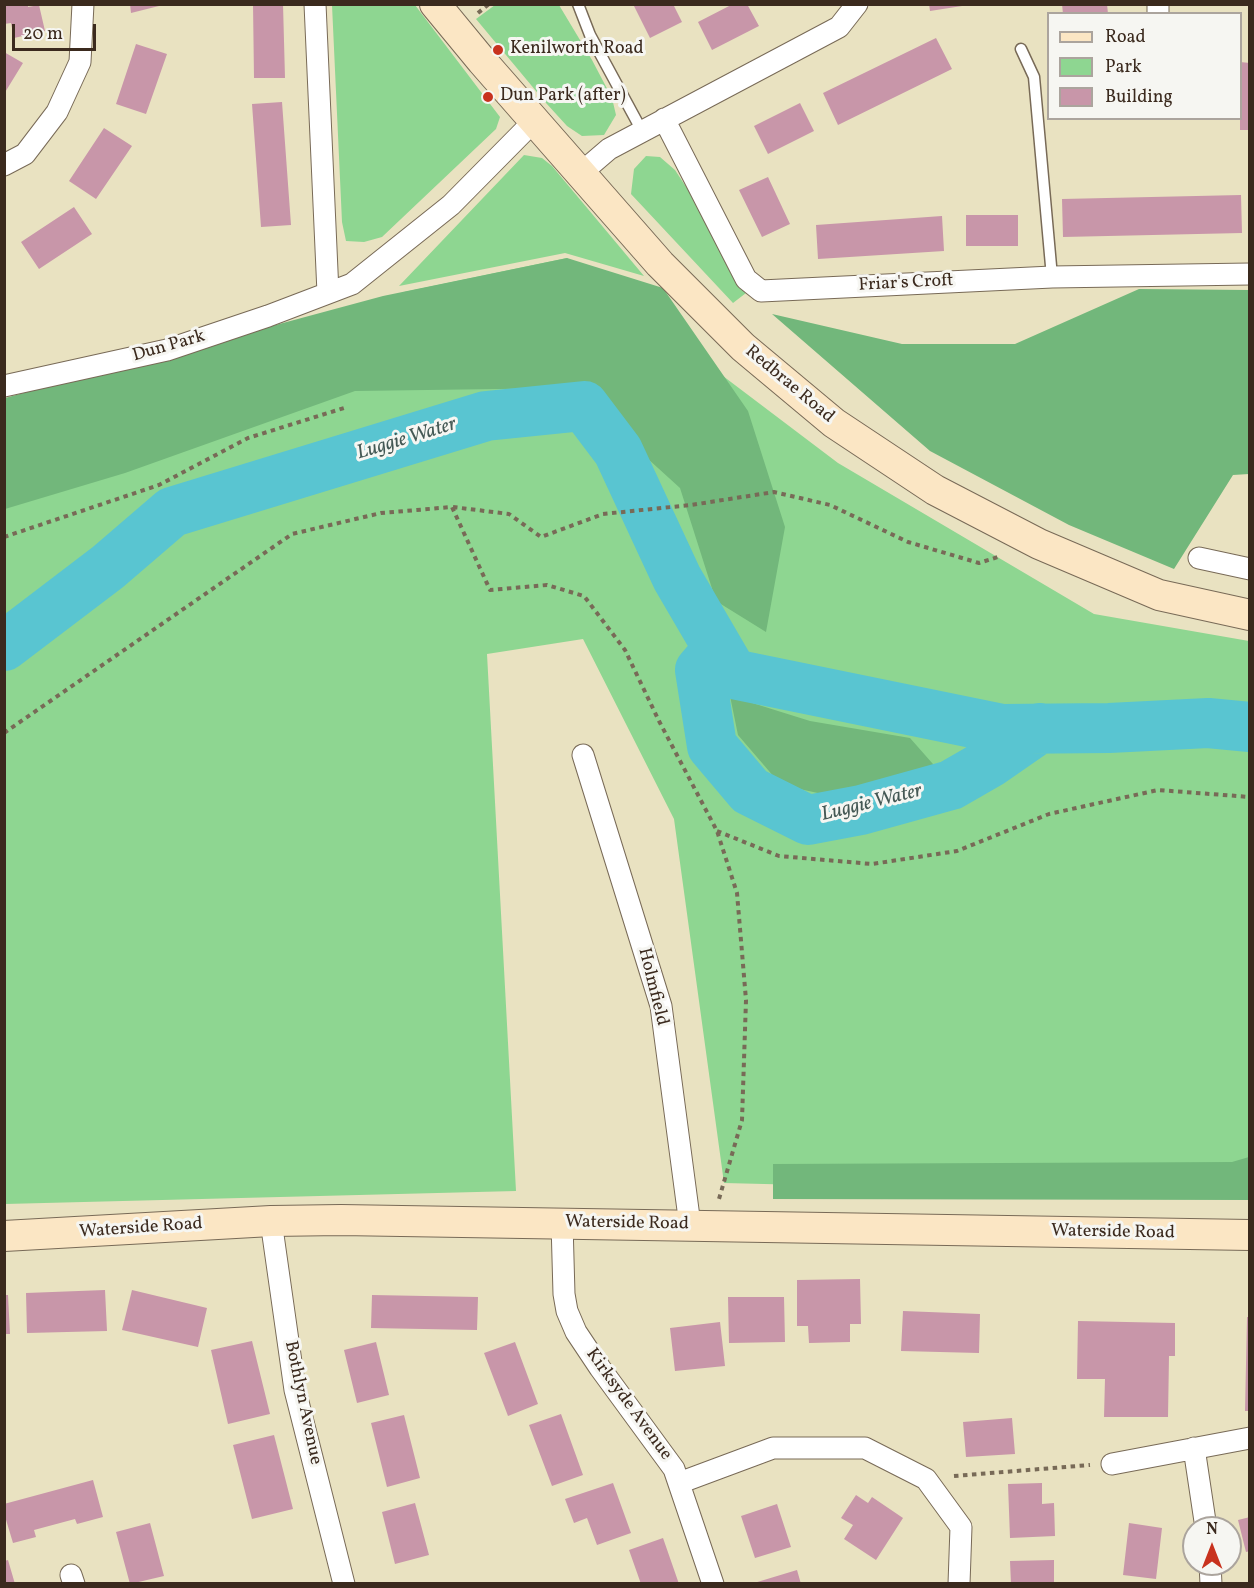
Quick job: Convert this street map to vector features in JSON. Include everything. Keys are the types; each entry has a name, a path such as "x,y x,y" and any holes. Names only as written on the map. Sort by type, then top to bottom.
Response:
{"main road":[{"name":"Redbrae Road","path":"435,4 660,264 743,347 834,423 935,490 1039,544 1159,595 1250,615"},
{"name":"Waterside Road","path":"4,1236 271,1221 432,1220 1250,1235"}],"street":[{"path":"4,165 25,154 57,112 80,62 83,4"},
{"path":"315,4 328,293"},
{"path":"581,173 609,149 839,27 857,4"},
{"name":"Friar's Croft","path":"664,119 746,279 761,291 1052,277 1250,274"},
{"name":"Dun Park","path":"4,386 167,350 268,316 352,284 451,205 535,120"},
{"path":"1199,558 1250,569"},
{"name":"Holmfield","path":"583,755 661,1006 700,1225"},
{"name":"Bothlyn Avenue","path":"271,1221 296,1390 344,1584"},
{"name":"Kirksyde Avenue","path":"562,1223 564,1294 567,1311 576,1332 600,1368 674,1469 713,1584"},
{"path":"1112,1464 1250,1438"},
{"path":"679,1483 773,1448 865,1448 926,1479 961,1527 959,1584"},
{"path":"1194,1448 1204,1516"}],"lane":[{"path":"578,4 590,35 642,131"},
{"path":"1021,49 1034,77 1052,277"}],"path":[{"path":"4,537 159,485 249,438 344,408"},
{"path":"4,734 292,534 381,513 452,507 509,514 541,537 603,514 691,505 774,492 830,506 908,542 979,563 1039,544"},
{"path":"452,507 490,590 547,585 584,596 625,650 658,721 717,831 737,893 746,1000 742,1120 700,1225"},
{"path":"717,831 779,856 872,864 957,851 1049,814 1158,790 1250,797"},
{"path":"926,1479 1059,1466 1112,1464"}],"green space":[{"path":"332,5 415,5 500,117 496,129 382,237 364,242 346,241 342,222"},
{"path":"495,5 559,5 612,98 616,115 604,135 582,136 567,126 546,103 476,19"},
{"path":"524,155 542,158 552,166 644,276 565,253 399,286"},
{"path":"646,156 660,157 675,170 704,214 746,293 733,303 631,194 634,169"},
{"path":"567,258 838,463 1094,614 1249,641 1249,1196 724,1183 674,819 583,639 487,654 516,1191 5,1204 5,430 404,292"},
{"path":"567,258 663,288 748,411 785,527 766,632 716,601 680,488 570,388 355,391 125,473 5,509 5,398 383,296"},
{"path":"1139,289 1249,290 1249,474 1233,475 1174,569 1069,525 930,451 772,314 902,344 1015,344"},
{"path":"730,696 810,721 910,738 940,772 841,798 781,785 738,735"},
{"path":"1249,1157 1249,1200 773,1199 773,1164 1232,1162"}],"building":[{"path":"4,4 28,4 28,7 39,5 45,31 14,38 11,23 4,24"},
{"path":"130,4 163,4 163,5 131,13"},
{"path":"253,4 283,4 285,78 254,78"},
{"path":"633,4 673,4 682,22 650,38"},
{"path":"733,4 747,4 759,26 712,50 698,22"},
{"path":"929,4 962,4 962,6 930,11"},
{"path":"1062,4 1107,4 1108,12 1063,12"},
{"path":"936,38 952,69 838,125 823,93"},
{"path":"136,44 167,54 146,114 116,104"},
{"path":"4,52 23,63 4,94"},
{"path":"1242,62 1250,63 1250,130 1240,130"},
{"path":"282,102 291,225 261,227 252,104"},
{"path":"800,103 814,131 768,154 754,126"},
{"path":"104,128 132,146 96,199 69,181"},
{"path":"768,177 790,224 762,237 739,190"},
{"path":"1241,195 1242,233 1063,237 1062,199"},
{"path":"74,207 92,234 39,269 21,242"},
{"path":"966,215 1018,215 1018,246 966,246"},
{"path":"942,216 944,251 818,259 816,225"},
{"path":"860,1279 861,1324 850,1324 850,1342 809,1343 808,1326 797,1326 797,1280"},
{"path":"105,1290 107,1331 27,1333 26,1293"},
{"path":"132,1290 207,1308 198,1347 122,1330"},
{"path":"5,1295 8,1295 10,1334 5,1334"},
{"path":"372,1295 478,1297 477,1330 371,1328"},
{"path":"728,1297 784,1297 785,1342 729,1343"},
{"path":"903,1311 980,1314 979,1353 901,1351"},
{"path":"1247,1317 1250,1317 1250,1411 1245,1411"},
{"path":"1078,1321 1175,1323 1175,1356 1169,1356 1168,1417 1104,1417 1105,1379 1077,1379"},
{"path":"720,1322 725,1366 675,1371 670,1328"},
{"path":"252,1341 270,1414 228,1424 211,1350"},
{"path":"376,1342 389,1395 357,1403 344,1350"},
{"path":"515,1342 538,1404 508,1416 484,1353"},
{"path":"561,1414 583,1475 552,1486 529,1425"},
{"path":"404,1415 420,1478 387,1487 371,1423"},
{"path":"1012,1418 1015,1454 966,1457 963,1422"},
{"path":"274,1435 293,1509 252,1519 233,1445"},
{"path":"93,1480 103,1517 77,1524 75,1519 34,1530 36,1537 13,1543 4,1513 4,1504"},
{"path":"613,1483 631,1533 597,1545 587,1518 574,1523 565,1499"},
{"path":"1042,1483 1042,1504 1054,1503 1055,1536 1010,1538 1008,1484"},
{"path":"856,1495 868,1503 872,1497 903,1518 876,1560 844,1539 853,1525 841,1518"},
{"path":"415,1503 429,1555 395,1564 382,1512"},
{"path":"777,1504 791,1547 755,1558 741,1516"},
{"path":"1250,1517 1250,1551 1246,1552 1242,1536 1242,1519"},
{"path":"150,1523 164,1576 130,1584 116,1532"},
{"path":"1129,1523 1162,1528 1156,1579 1123,1575"},
{"path":"663,1538 679,1584 641,1584 629,1550"},
{"path":"8,1560 15,1584 4,1584 4,1561"},
{"path":"1054,1560 1054,1584 1011,1584 1010,1561"},
{"path":"797,1570 801,1584 754,1584 754,1583"}],"waterway":[{"name":"Luggie Water","path":"4,646 108,567 172,512 486,416 584,406 618,451 677,578 733,674 1002,729 1109,728 1208,723 1250,727"},
{"name":"Luggie Water","path":"718,649 700,670 712,746 750,791 808,820 861,810 951,785 991,762 1040,728"}],"place":[{"name":"Kenilworth Road","path":"498,50"},
{"name":"Dun Park (after)","path":"488,97"}]}
